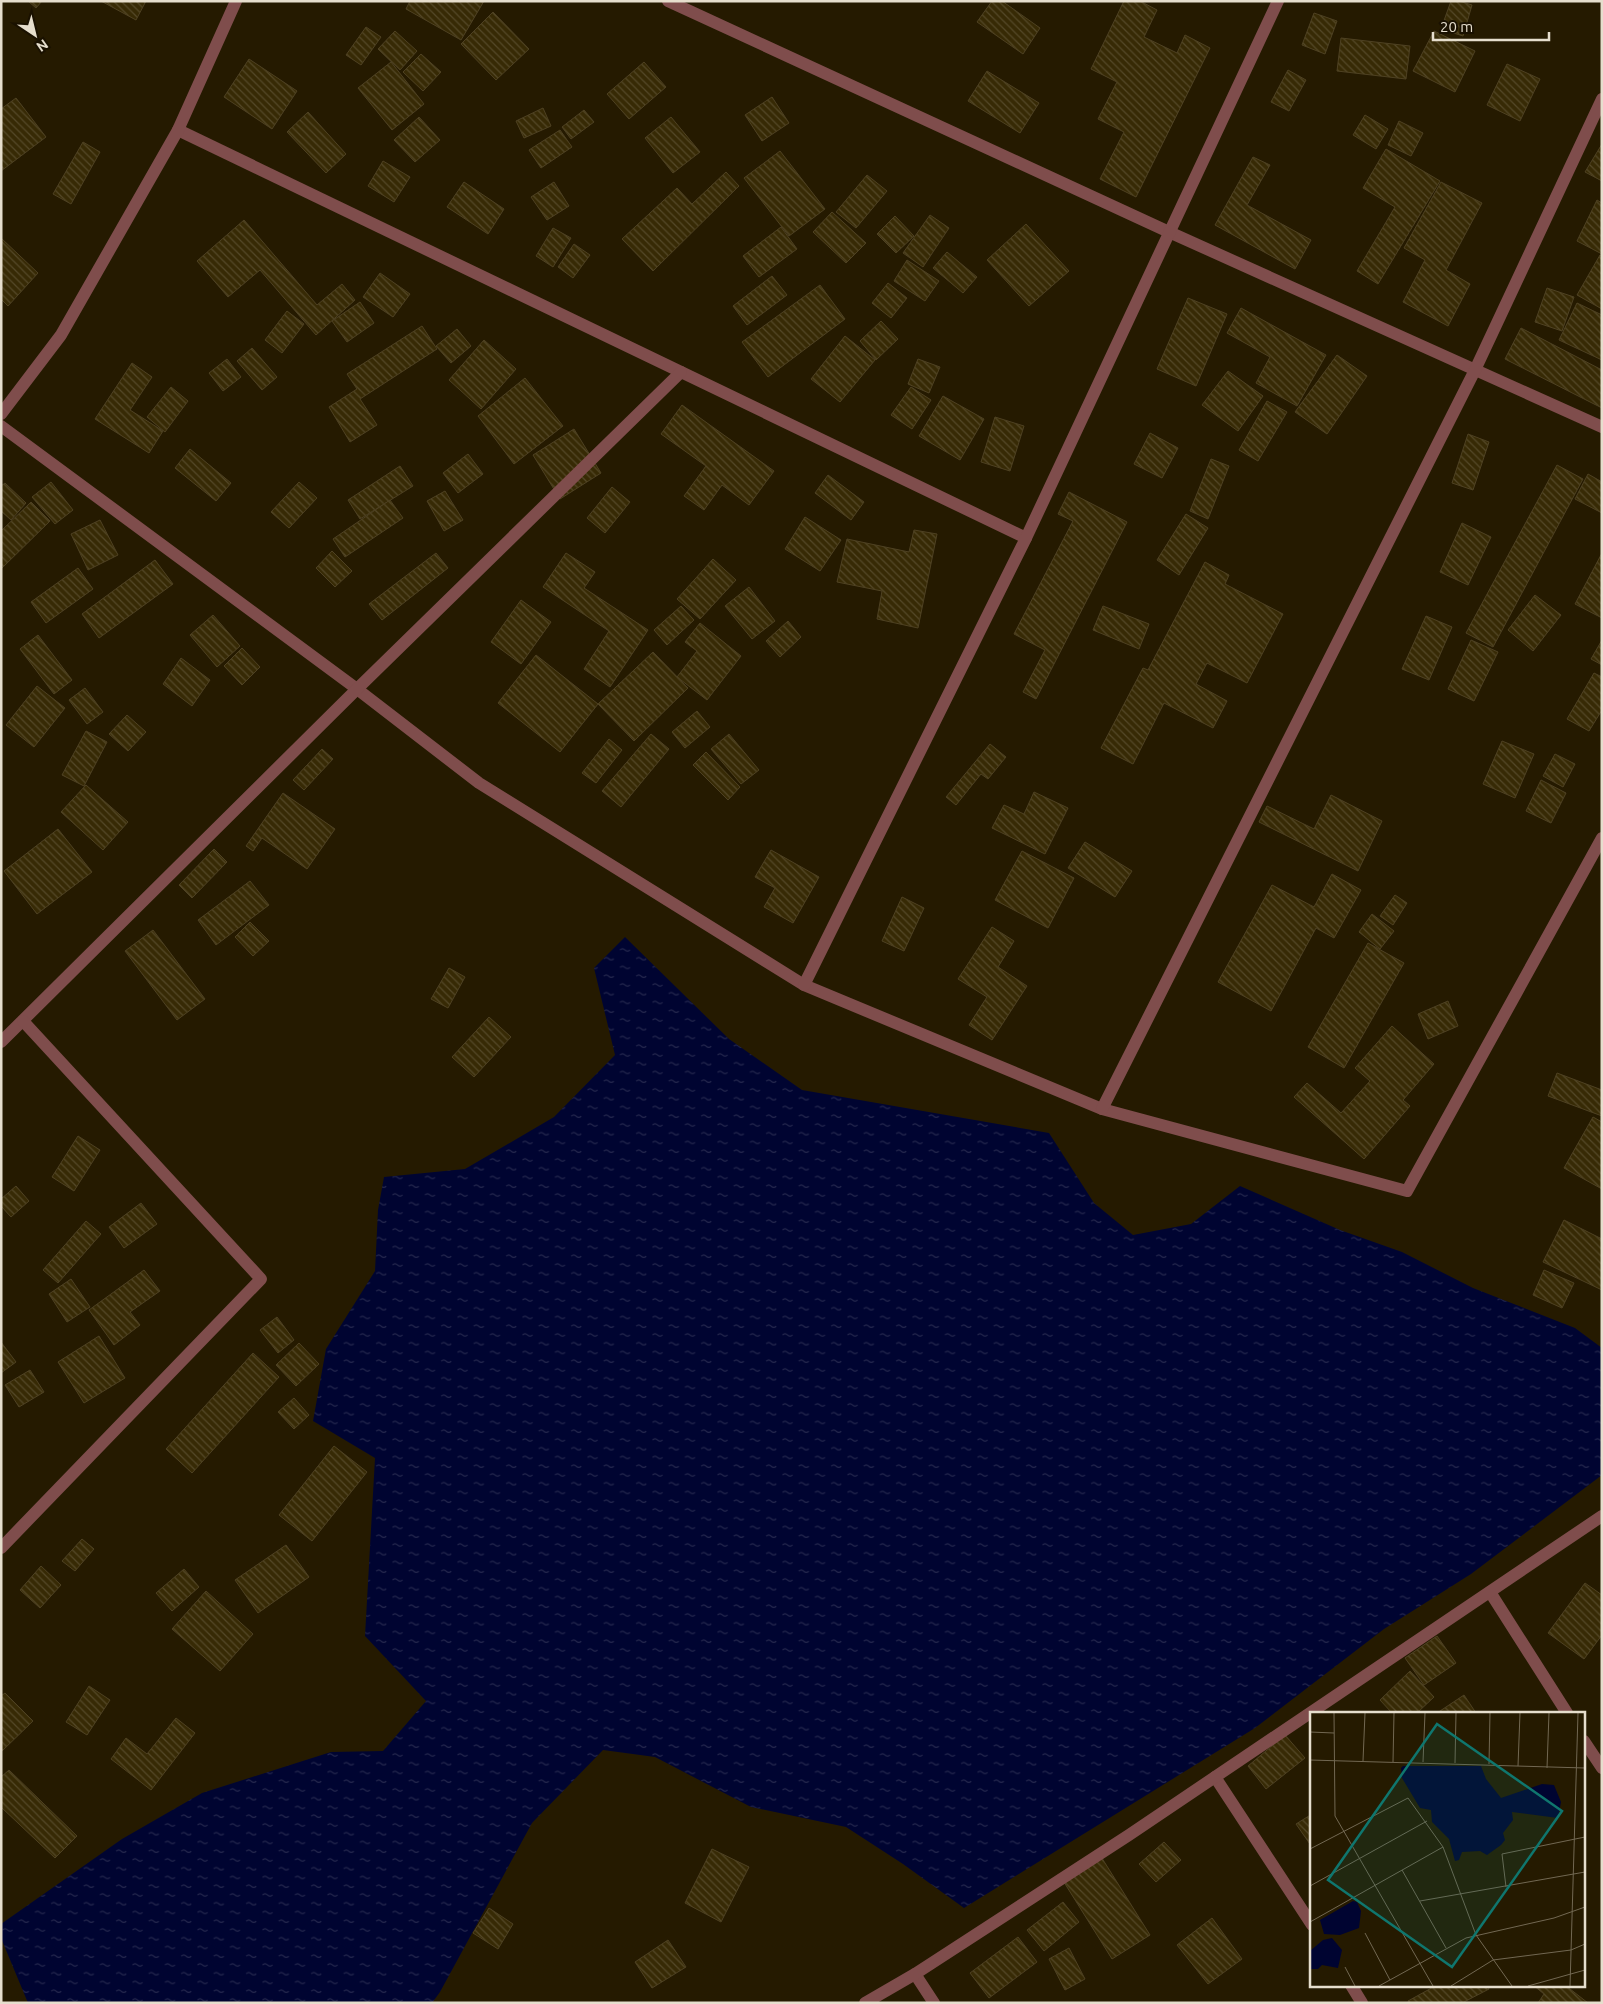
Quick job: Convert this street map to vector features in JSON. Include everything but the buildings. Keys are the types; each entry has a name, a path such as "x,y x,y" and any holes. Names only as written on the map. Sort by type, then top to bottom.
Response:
{"street":[{"path":"1,414 61,335 178,130 236,1"},
{"path":"668,1 1169,232 1602,427"},
{"path":"804,985 1026,538 1278,1"},
{"path":"1102,1109 1475,370 1602,99"},
{"path":"178,130 1026,538"},
{"path":"1,1042 357,689 681,372"},
{"path":"1,426 357,689 479,783 804,985 1102,1109 1407,1190 1602,838"},
{"path":"1,1548 261,1279 23,1021"},
{"path":"1312,1712 1602,1516"},
{"path":"1490,1592 1566,1712"},
{"path":"865,2003 915,1974 1129,1835 1310,1713"},
{"path":"1586,1744 1602,1768"},
{"path":"1215,1777 1310,1923"},
{"path":"915,1974 934,2003"},
{"path":"1352,1986 1362,2003"}],"water":[{"path":"625,937 729,1039 802,1090 1049,1133 1094,1203 1133,1235 1191,1224 1240,1186 1340,1230 1402,1252 1473,1288 1575,1328 1602,1348 1602,1475 1471,1574 1384,1629 1255,1728 964,1908 903,1864 846,1827 751,1807 655,1757 603,1750 532,1823 440,1992 432,2003 28,2003 1,1938 1,1924 122,1839 202,1793 331,1752 383,1751 426,1701 365,1636 375,1458 313,1421 326,1349 375,1271 378,1210 384,1177 465,1169 554,1117 615,1055 594,968"}]}
